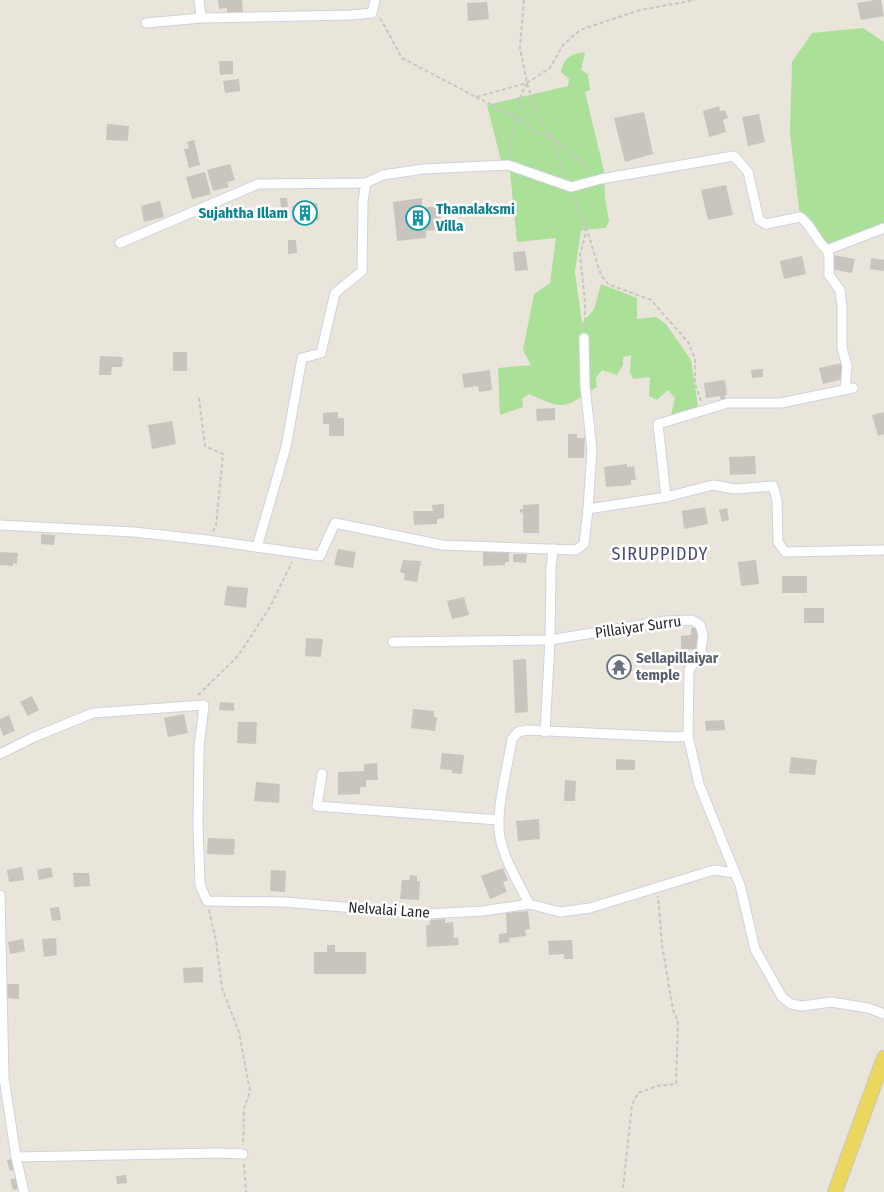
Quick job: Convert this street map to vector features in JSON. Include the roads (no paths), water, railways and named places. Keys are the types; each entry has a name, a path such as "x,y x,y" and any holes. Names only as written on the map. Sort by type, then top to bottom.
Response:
{"main road":[{"path":"835,1192 884,1058"}],"street":[{"path":"199,0 201,18"},
{"path":"146,23 201,18 351,15 372,13 375,4"},
{"path":"120,243 258,184 366,183 383,175 423,168 508,165 570,187 602,179 734,156 748,172 759,220 766,224 800,217 809,223 818,243 827,250 829,256 829,275 840,290 842,348 847,366 849,389 781,402 728,403 658,424 666,497"},
{"path":"257,547 286,447 302,358 321,354 335,293 362,271 363,201 366,183"},
{"path":"827,250 884,228"},
{"path":"0,525 134,532 320,556 335,523 442,545 576,550 584,544 592,450 585,386 584,338"},
{"path":"588,509 666,497 713,485 735,489 773,486 776,500 778,542 784,552 884,550"},
{"path":"545,732 553,548"},
{"name":"Pillaiyar Surru","path":"393,642 550,640 666,621 692,620 700,625 704,635 702,652 689,670 688,736 699,784 735,873"},
{"name":"Nelvalai Lane","path":"0,754 34,737 93,713 204,705 198,748 198,825 200,885 207,901 284,902 426,914 483,911 529,904 560,912 590,908 658,889 714,870 735,873"},
{"path":"529,904 505,854 500,838 498,820 512,739 518,732 527,730 688,736"},
{"path":"322,774 317,806 498,820"},
{"path":"735,873 740,886 755,949 782,997 791,1004 802,1006 831,1002 868,1008 884,1014"},
{"path":"0,894 4,1078 16,1157 24,1192"},
{"path":"16,1157 218,1152 243,1154"}],"place":[{"name":"Sujahtha Illam","path":"305,213"},
{"name":"Thanalaksmi Villa","path":"418,218"},
{"name":"Sellapillaiyar temple","path":"619,667"}],"district":[{"name":"SIRUPPIDDY","path":"660,554"}]}
